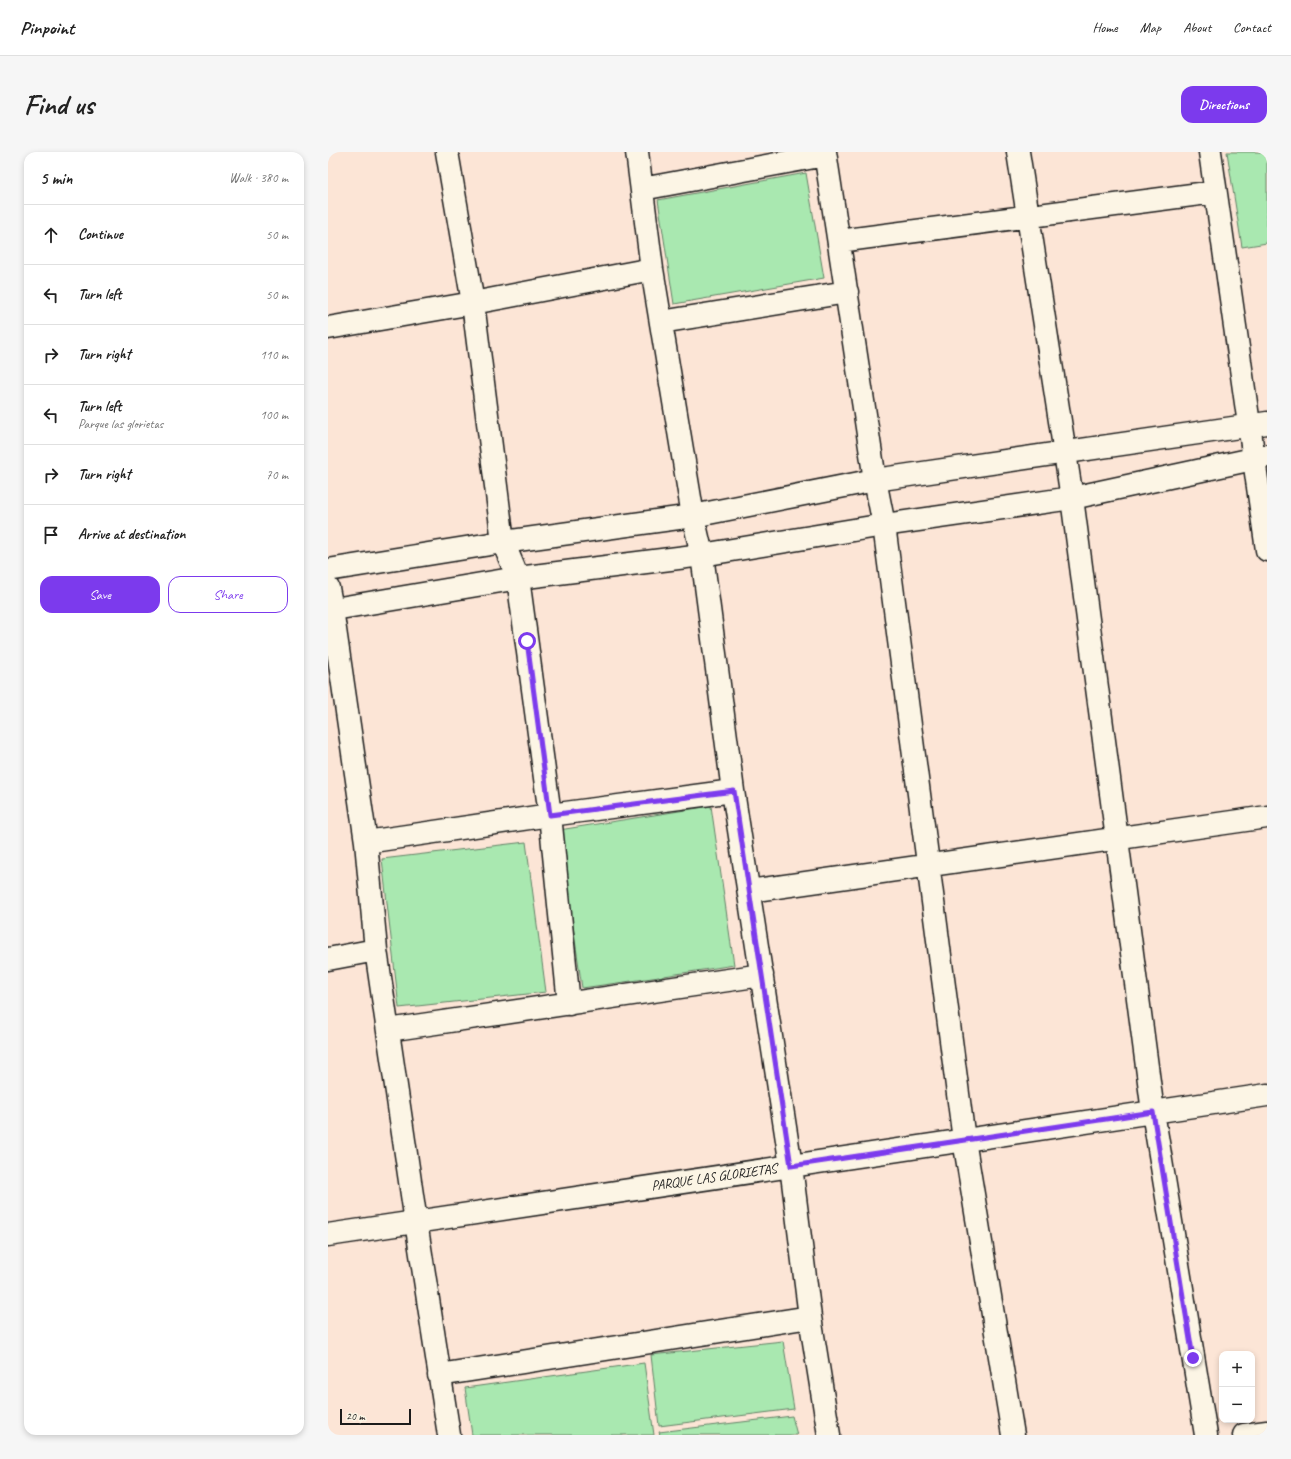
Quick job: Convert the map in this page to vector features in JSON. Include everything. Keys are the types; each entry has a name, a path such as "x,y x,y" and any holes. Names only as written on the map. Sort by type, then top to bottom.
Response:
{"street":[{"path":"448,152 473,304 503,542 518,578 550,815 569,1004"},
{"path":"637,152 652,269 693,516 702,555 734,791 791,1166 810,1317 829,1435"},
{"path":"1018,152 1072,498 1153,1112 1206,1435"},
{"path":"1210,152 1215,192 1258,424 1267,550"},
{"path":"642,189 825,154 884,525 964,1140 1012,1435"},
{"path":"839,242 1215,192"},
{"path":"328,328 473,304 652,269"},
{"path":"661,322 847,292"},
{"path":"328,570 503,542 693,516 876,480 1258,424"},
{"path":"330,610 518,578 702,555 884,525 1072,498 1260,457"},
{"path":"328,588 330,610 366,842 376,950 449,1435"},
{"path":"366,842 550,815 734,791"},
{"path":"749,891 1267,817"},
{"path":"328,958 376,950"},
{"path":"388,1030 762,975"},
{"name":"PARQUE LAS GLORIETAS","path":"328,1235 1267,1095"},
{"path":"439,1375 810,1317"},
{"path":"1244,1435 1267,1432"}],"green space":[{"path":"1227,152 1267,152 1267,243 1242,247"},
{"path":"806,173 824,278 674,304 658,200"},
{"path":"711,806 734,965 664,976 660,978 582,988 559,830"},
{"path":"526,842 546,992 399,1008 382,859"},
{"path":"783,1341 794,1409 659,1426 651,1355"},
{"path":"644,1363 654,1435 472,1435 465,1388"},
{"path":"792,1416 797,1435 660,1435 659,1432"}],"route":[{"path":"527,641 550,815 734,791 791,1166 1153,1112 1193,1358"}]}
